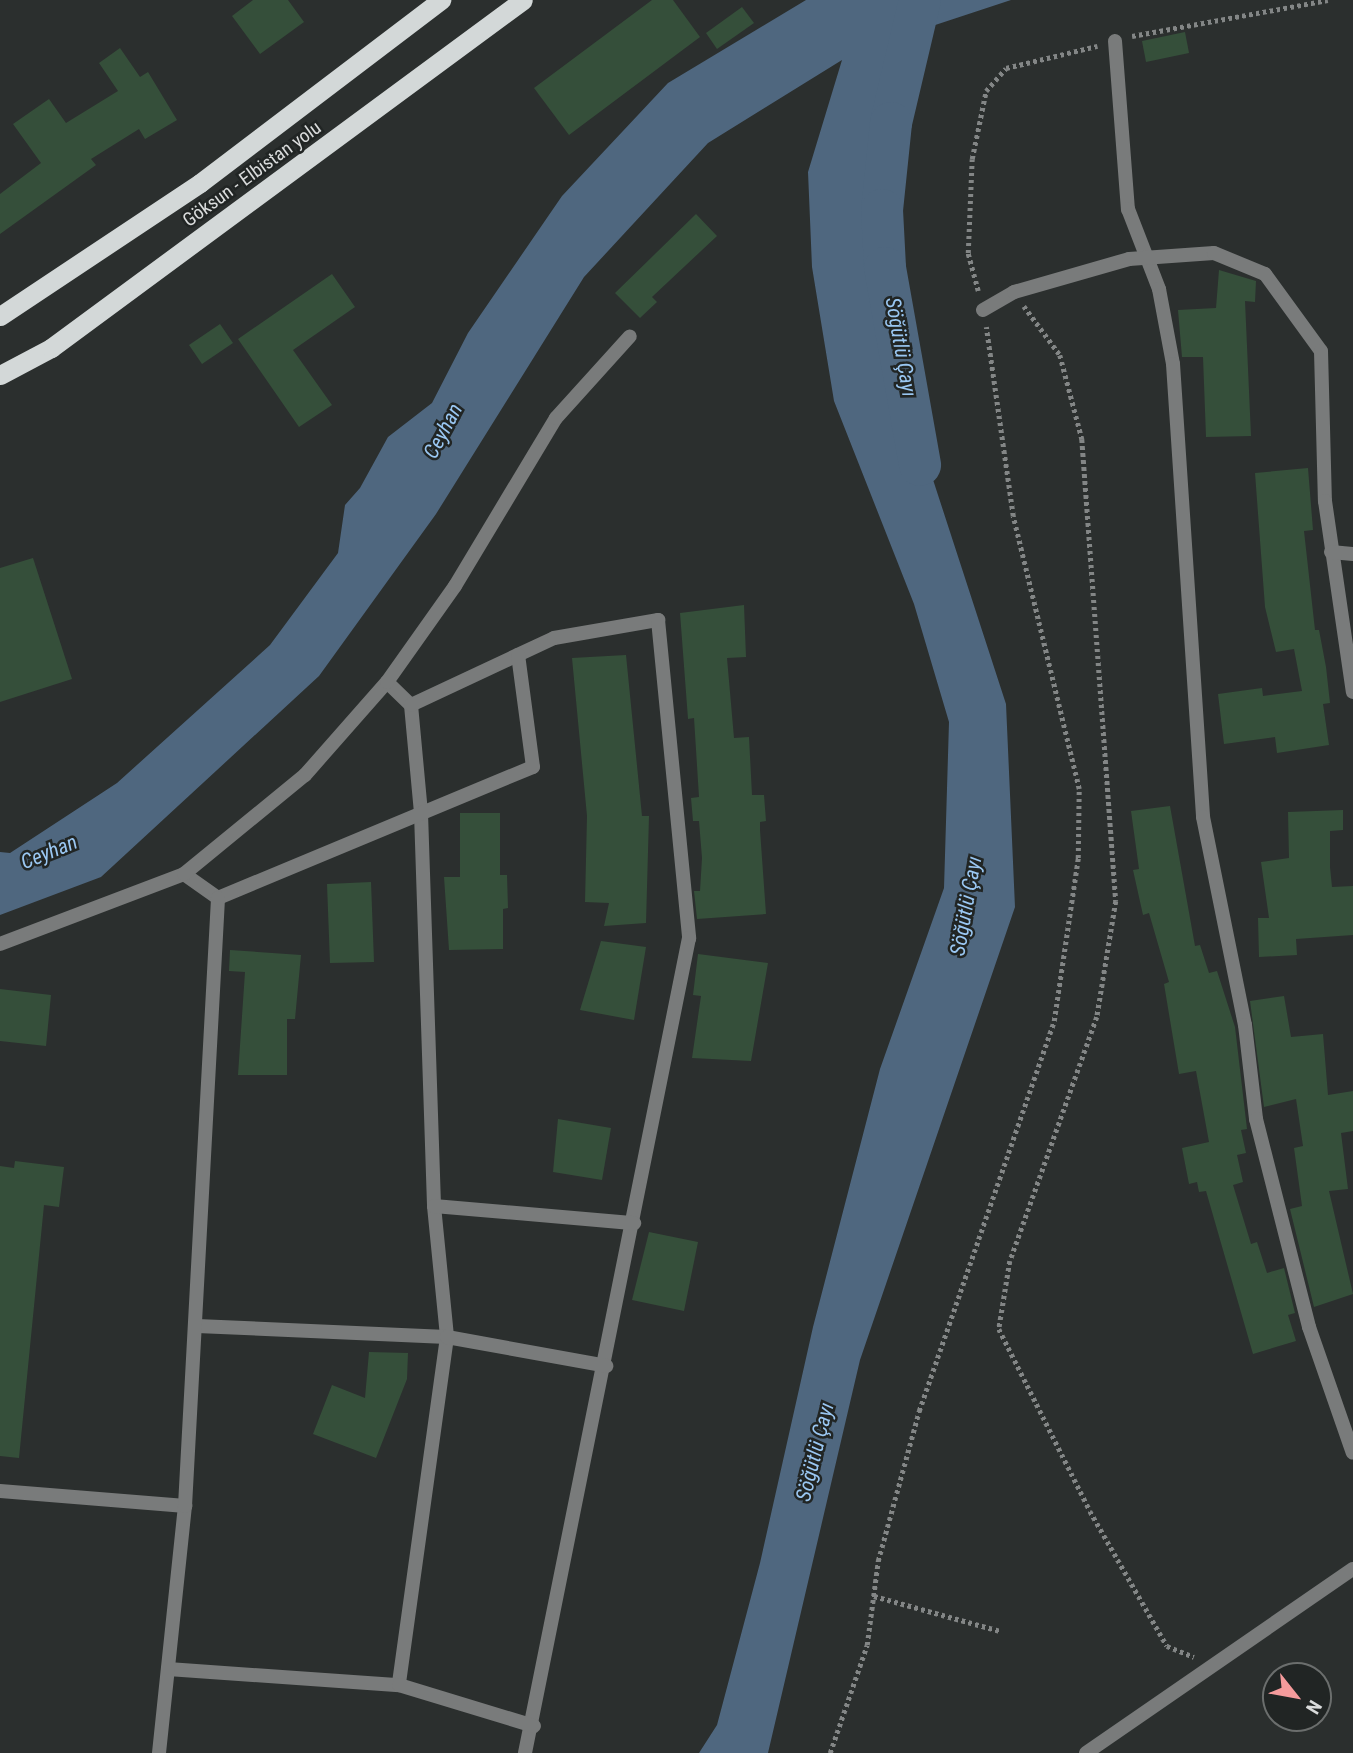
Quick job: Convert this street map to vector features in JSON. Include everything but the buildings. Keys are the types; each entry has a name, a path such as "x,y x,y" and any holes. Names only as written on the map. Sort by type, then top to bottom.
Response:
{"highway":[{"name":"Göksun - Elbistan yolu","path":"0,316 200,183 441,0"},
{"name":"Göksun - Elbistan yolu","path":"0,375 51,348 118,300 523,0"}],"street":[{"path":"1115,41 1124,180 1159,289 1173,364 1203,817 1244,1026 1255,1119 1309,1327 1353,1453"},
{"path":"983,310 1014,292 1147,258 1214,253 1265,274 1321,351 1331,552 1353,692"},
{"path":"0,944 184,874 305,775 387,682 455,586 556,418 630,336"},
{"path":"1331,552 1353,554"},
{"path":"411,705 554,638 658,620 689,937 534,1726 525,1753"},
{"path":"218,898 533,767 518,655"},
{"path":"387,682 411,705 421,813 434,1206 447,1337 398,1685"},
{"path":"184,874 218,898"},
{"path":"159,1753 185,1506 197,1326 218,898"},
{"path":"434,1206 634,1223"},
{"path":"197,1326 447,1337 606,1366"},
{"path":"0,1491 185,1506"},
{"path":"1086,1753 1353,1569"},
{"path":"168,1669 398,1685 534,1726"}],"path":[{"path":"830,1753 867,1645 874,1596 919,1410 1054,1021 1078,858 1079,789 1013,516 983,310 968,253 972,159 986,91 1006,68 1115,41 1328,0"},
{"path":"1014,292 1060,355 1082,439 1116,901 1097,1017 1010,1261 999,1329 1090,1511 1167,1646 1210,1665"},
{"path":"874,1596 1000,1631"}],"water":[{"name":"Ceyhan","path":"806,0 1011,0 914,32 885,79 872,167 870,286 1006,704 1015,907 860,1360 768,1753 699,1753 717,1725 760,1563 813,1327 880,1069 944,888 949,722 914,604 834,401 812,267 808,172 842,60 708,143 584,277 436,514 319,676 101,877 0,915 0,852 10,853 117,783 270,645 338,553 345,505 360,488 388,437 432,403 468,333 562,196 668,83"}],"waterway":[{"name":"Söğütlü Çayı","path":"920,0 891,123 882,210 885,268 920,465"}]}
